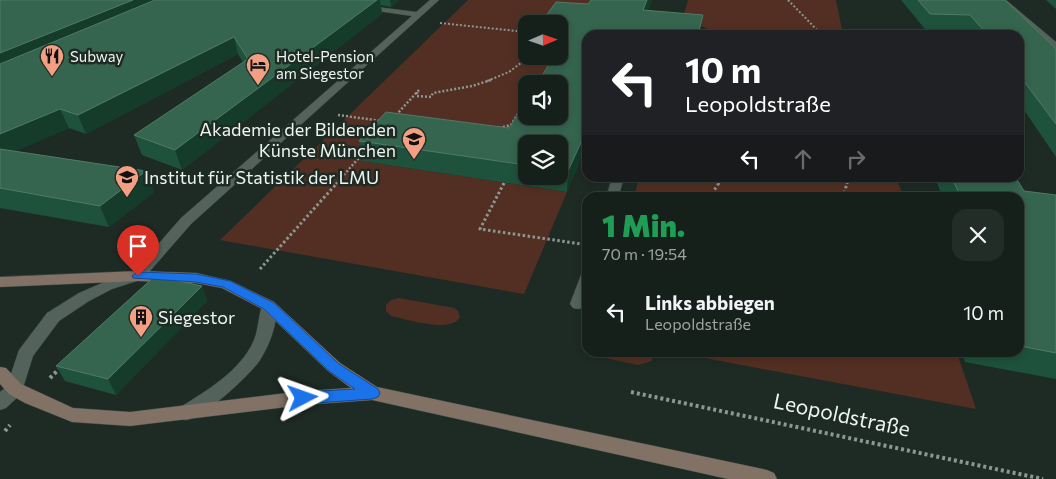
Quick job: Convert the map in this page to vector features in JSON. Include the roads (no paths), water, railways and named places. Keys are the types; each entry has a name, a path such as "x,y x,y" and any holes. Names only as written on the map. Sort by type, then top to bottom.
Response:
{"main road":[{"path":"0,282 138,276 196,278 226,284 269,306 334,367 372,393"},
{"path":"0,373 15,389 72,416 130,419 303,398 372,393 767,479"}],"street":[{"path":"0,403 15,389 25,354 53,317 100,289 138,276 186,221 436,0"},
{"path":"1001,0 1056,47"},
{"path":"354,6 418,15"},
{"path":"578,304 582,292"},
{"path":"185,413 226,387 248,365 261,343 269,322 269,306"}],"place":[{"name":"Subway","path":"52,77"},
{"name":"Hotel-Pension am Siegestor","path":"258,86"},
{"name":"Akademie der Bildenden Künste München","path":"414,160"},
{"name":"Institut für Statistik der LMU","path":"127,198"},
{"name":"Siegestor","path":"141,338"}]}
